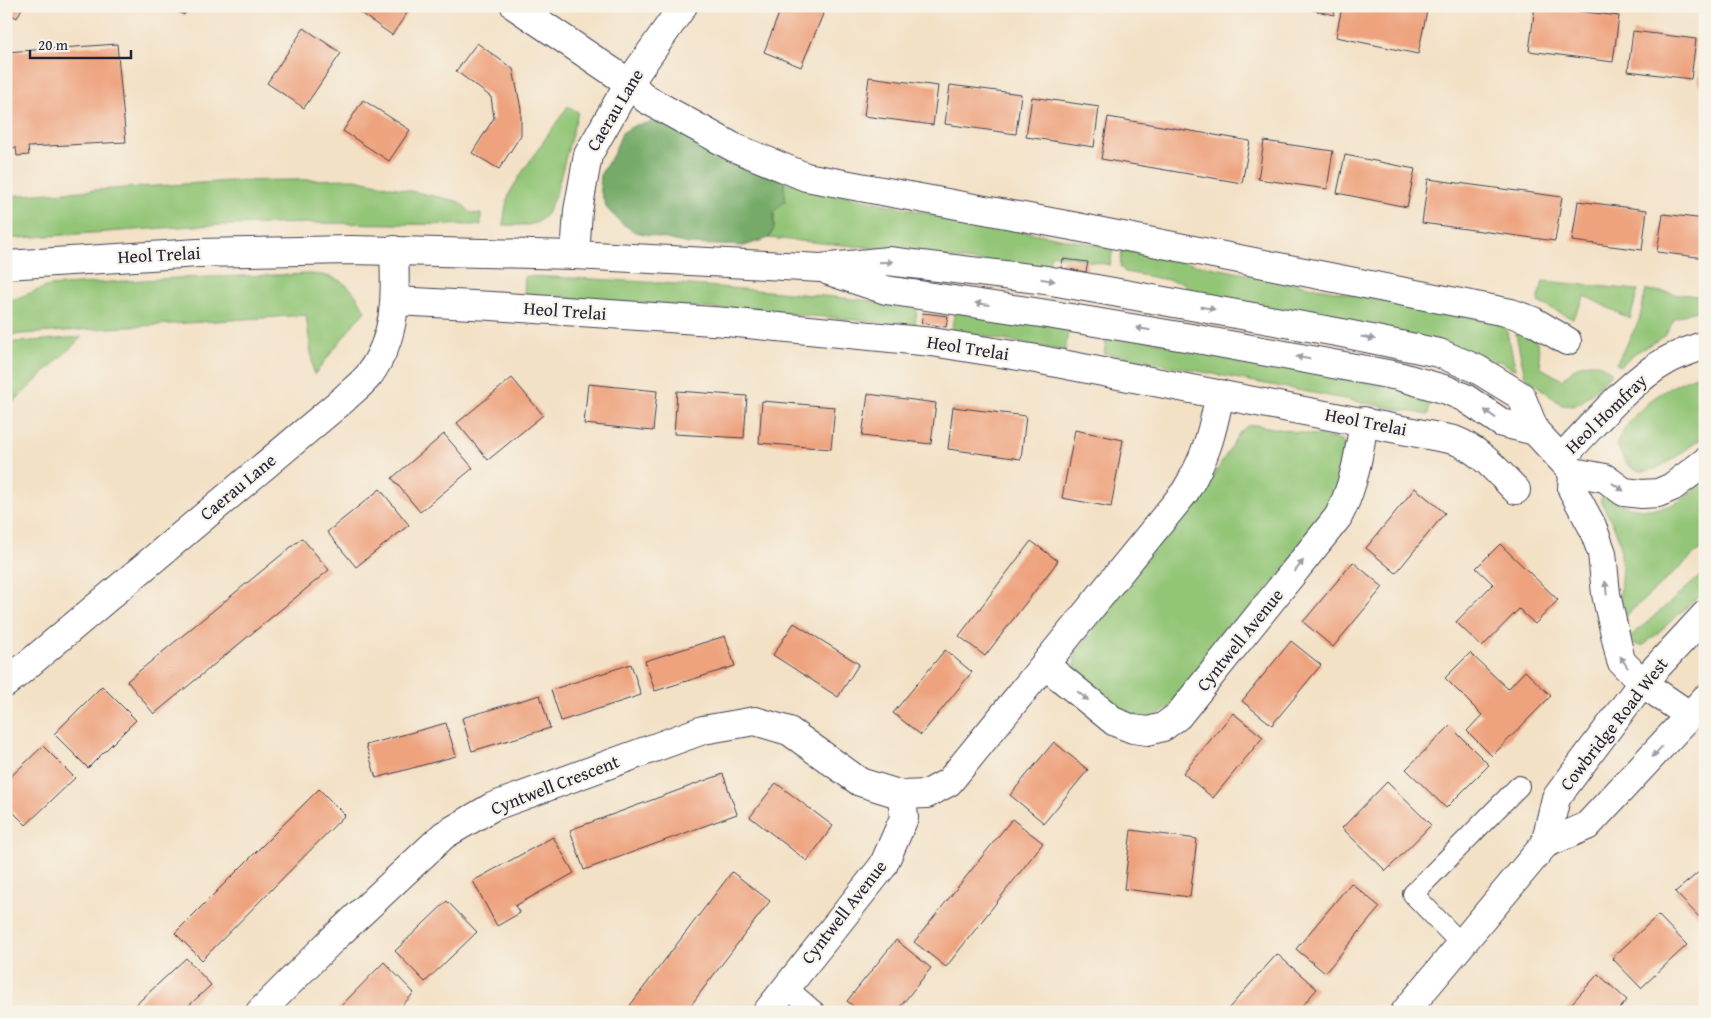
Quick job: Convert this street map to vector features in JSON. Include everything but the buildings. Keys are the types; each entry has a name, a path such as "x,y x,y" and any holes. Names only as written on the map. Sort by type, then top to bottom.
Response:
{"main road":[{"path":"515,6 629,83 646,99 732,147 806,177 1072,226 1511,313 1533,321 1567,340"},
{"name":"Caerau Lane","path":"575,255 578,211 588,155 629,83 683,6"},
{"name":"Caerau Lane","path":"6,683 344,399 368,376 383,352 392,325 395,301 394,250"},
{"name":"Heol Trelai","path":"6,264 198,253 394,250 575,255 821,268 888,261 1046,280 1402,344 1439,353 1462,362 1521,396 1535,430 1567,465"},
{"name":"Heol Trelai","path":"395,301 718,322 895,338 1031,358 1431,434 1468,445 1486,459 1516,490"},
{"name":"Heol Homfray","path":"1567,465 1631,386 1648,372 1666,361 1705,345"},
{"path":"902,795 927,794 949,782 1189,486 1210,440 1220,394"},
{"name":"Cyntwell Avenue","path":"1045,665 1115,722 1133,729 1148,731 1163,727 1178,716 1338,517 1353,482 1364,421"},
{"path":"1567,465 1605,478 1624,492 1642,494 1658,493 1672,487 1705,462"},
{"path":"1567,465 1572,489 1592,526 1602,553 1606,594 1621,661 1642,683 1697,707"},
{"name":"Cowbridge Road West","path":"1405,1012 1545,844 1556,798 1642,683 1705,615"},
{"name":"Cowbridge Road West","path":"1545,844 1587,826 1697,707"},
{"name":"Cyntwell Crescent","path":"260,1012 444,835 492,807 703,730 755,721 789,731 860,782 902,795"},
{"name":"Cyntwell Avenue","path":"767,1012 883,866 904,818 902,795"}],"lane":[{"path":"1461,944 1413,894 1519,786"},
{"path":"786,987 815,1012"}],"green space":[{"path":"568,106 578,112 556,193 547,214 538,222 528,225 503,225 510,192"},
{"path":"656,122 677,125 784,182 785,201 774,212 774,228 769,238 744,246 689,244 635,232 621,223 607,209 601,193 600,175 613,155 622,133 635,125"},
{"path":"355,179 457,201 471,213 481,214 481,225 312,223 193,226 6,239 6,196 230,181"},
{"path":"784,182 936,215 1113,248 1110,265 1051,254 1048,271 865,247 769,238 774,228 774,212"},
{"path":"1122,250 1505,324 1516,370 1497,360 1494,367 1184,293 1185,283 1125,272 1120,266"},
{"path":"309,274 337,279 344,283 350,288 365,312 314,375 306,315 6,335 6,302 49,286 175,278"},
{"path":"525,276 721,287 917,306 915,326 825,317 524,295"},
{"path":"1543,281 1638,290 1630,319 1585,296 1573,319 1538,302"},
{"path":"1646,290 1705,297 1705,308 1675,318 1665,336 1635,353 1620,366 1616,364 1639,321"},
{"path":"955,310 1069,327 1065,351 951,331"},
{"path":"1514,325 1533,336 1538,344 1541,368 1563,380 1574,369 1586,363 1599,364 1612,373 1583,401 1573,406 1562,405 1525,376"},
{"path":"1108,332 1431,395 1428,415 1104,353"},
{"path":"82,337 6,409 6,343"},
{"path":"1705,373 1705,436 1669,462 1656,468 1644,471 1633,469 1624,460 1617,443 1633,418 1642,408 1665,391"},
{"path":"1256,425 1342,440 1346,454 1331,511 1173,706 1149,719 1127,714 1081,680 1076,671 1076,652 1110,609 1109,605 1212,479 1239,433 1247,426"},
{"path":"1705,478 1705,545 1622,619 1620,542 1601,502 1601,498 1604,496 1634,508 1656,509 1667,507 1685,497"},
{"path":"1705,572 1705,591 1644,645 1639,646 1634,643 1630,637"}]}
